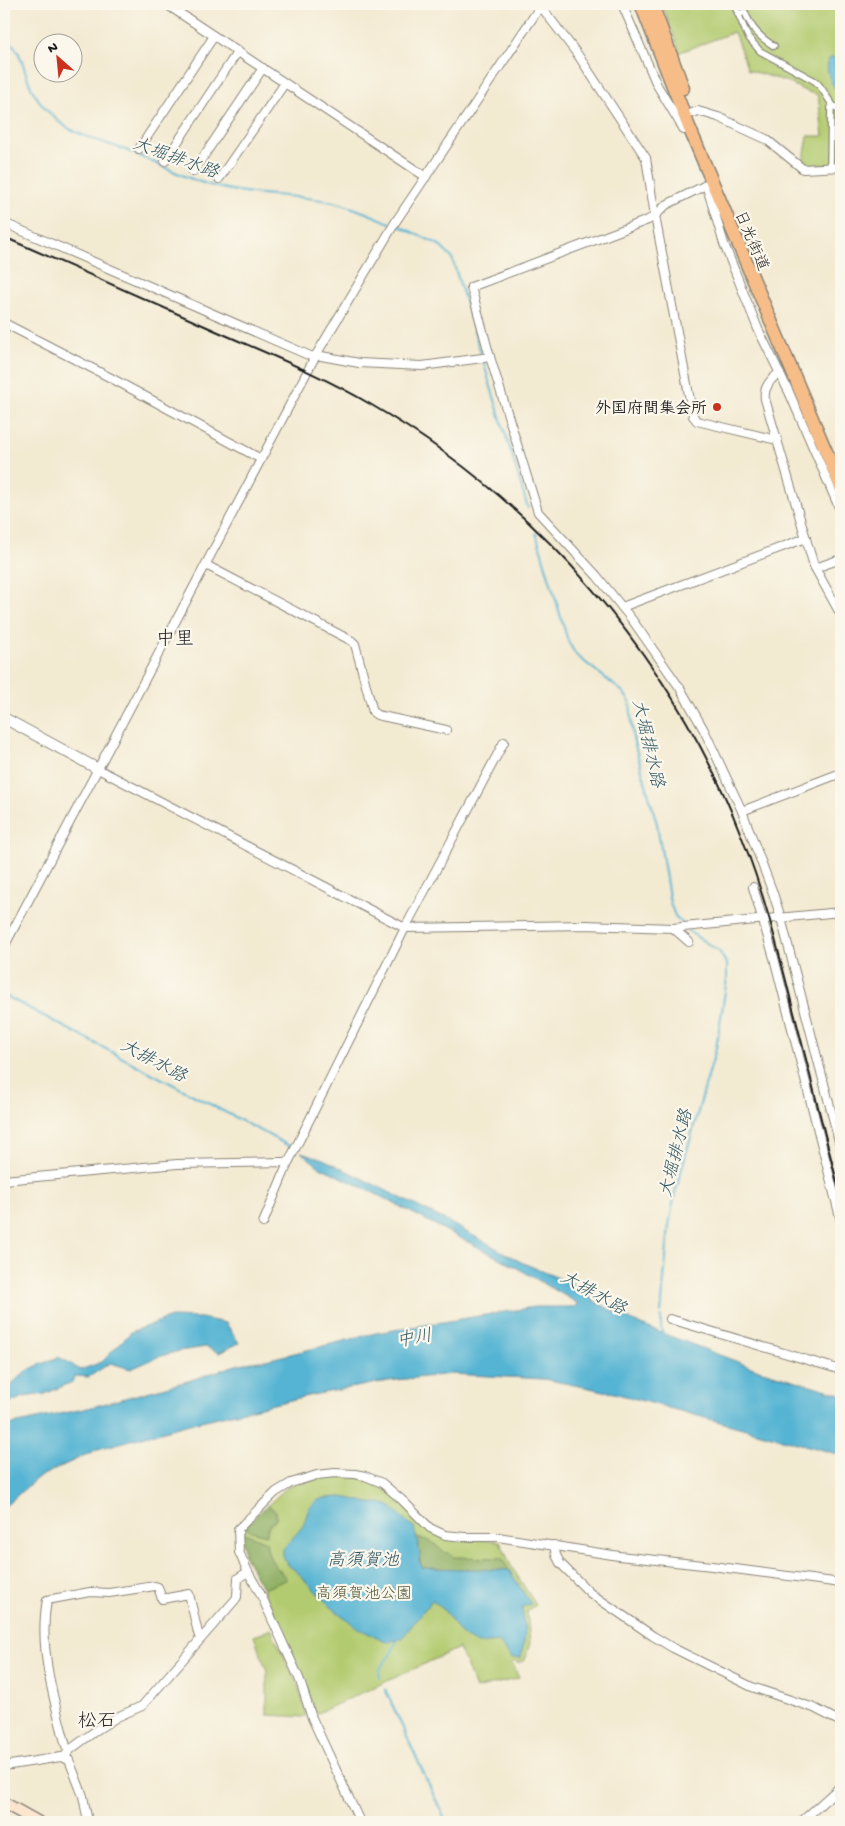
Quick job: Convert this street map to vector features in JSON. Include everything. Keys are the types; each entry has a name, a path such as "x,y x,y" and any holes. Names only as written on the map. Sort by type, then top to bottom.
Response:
{"highway":[{"name":"日光街道","path":"642,4 688,119 841,467"},
{"name":"日光街道","path":"652,4 709,183 841,487"}],"main road":[{"path":"4,1803 38,1822"}],"street":[{"path":"166,4 426,177"},
{"path":"4,947 316,357 390,230 540,4 578,55 646,158 655,216 693,416 697,421 777,440"},
{"path":"622,4 657,85 684,130 688,119 698,111 718,117 766,139 803,169 841,167"},
{"path":"734,4 748,37 760,51 815,81 823,88 834,108 841,112"},
{"path":"738,14 745,12 751,26 761,38 774,46"},
{"path":"139,149 214,36"},
{"path":"165,161 238,51"},
{"path":"193,172 262,68"},
{"path":"219,179 285,83"},
{"path":"830,168 831,103"},
{"path":"841,512 780,373 758,329 724,244 709,183 666,205 655,216 642,223 471,287 538,512 597,576 622,607 680,688 704,730 742,811 774,893 841,1149"},
{"path":"4,223 316,357 360,363 422,366 490,356"},
{"path":"4,323 119,382 261,459"},
{"path":"780,373 772,379 764,394 815,568 841,615"},
{"path":"622,607 806,538"},
{"path":"815,568 841,559"},
{"path":"206,565 352,641 355,644 373,712 377,715 446,730"},
{"path":"4,718 98,769 405,928 585,925 673,928 841,912"},
{"path":"263,1223 289,1161 405,928 504,742"},
{"path":"742,811 841,773"},
{"path":"754,887 841,1221"},
{"path":"673,928 689,942"},
{"path":"4,1180 177,1164 289,1161"},
{"path":"670,1319 841,1370"},
{"path":"360,1822 312,1718 299,1678 240,1552 238,1529 283,1487 306,1478 335,1473 365,1476 382,1483 430,1528 445,1535 498,1537 619,1556 841,1583"},
{"path":"554,1545 560,1563 590,1593 652,1636 752,1687 814,1708 841,1722"},
{"path":"4,1766 67,1754 117,1717 142,1706 235,1600 238,1578 248,1572"},
{"path":"88,1822 76,1775 67,1754 47,1664 44,1620 46,1600 90,1592 109,1593 155,1586 158,1587 162,1599 189,1594 200,1639"},
{"path":"801,1822 841,1786"}],"green space":[{"path":"662,4 841,4 841,165 803,165 808,136 823,136 818,95 788,82 748,70 734,32 678,53 676,49 678,47"},
{"name":"高須賀池公園","path":"328,1476 360,1478 379,1485 446,1538 500,1541 511,1566 536,1605 527,1611 530,1643 525,1660 512,1663 519,1678 476,1689 459,1648 318,1713 314,1711 307,1686 258,1578 244,1555 243,1528 290,1486"},
{"path":"267,1505 276,1511 276,1519 269,1525 266,1535 251,1531 245,1526"},
{"path":"242,1532 266,1542 270,1558 286,1580 263,1589 244,1555"},
{"path":"416,1538 431,1542 443,1552 449,1553 453,1557 502,1558 509,1570 422,1568"},
{"path":"271,1629 298,1686 306,1713 305,1717 267,1715 267,1671 254,1636"}],"water":[{"path":"832,57 841,61 841,95 828,74 829,59"},
{"name":"中川","path":"301,1152 323,1159 443,1219 521,1262 577,1286 594,1301 641,1325 759,1370 841,1394 841,1455 614,1393 544,1379 451,1374 388,1381 312,1395 197,1422 98,1449 37,1478 4,1507 4,1426 88,1408 188,1381 239,1364 266,1360 376,1333 534,1307 574,1307 579,1304 514,1266 318,1166"},
{"path":"171,1317 201,1318 226,1323 239,1343 219,1353 206,1347 179,1351 158,1357 131,1369 110,1363 89,1377 75,1376 72,1382 45,1394 23,1397 8,1404 5,1397 10,1388 21,1375 34,1367 58,1357 80,1370 102,1362 131,1332"},
{"name":"高須賀池","path":"341,1497 369,1503 383,1503 397,1512 414,1527 422,1568 509,1570 531,1604 522,1607 525,1635 521,1658 511,1658 499,1642 478,1644 473,1642 461,1634 444,1610 432,1600 402,1638 388,1642 359,1629 329,1605 289,1566 283,1558 283,1549 303,1526 309,1508 316,1501 324,1498"}],"waterway":[{"name":"大堀排水路","path":"4,37 18,51 32,88 45,108 56,119 75,132 217,187 243,192 333,202 354,208 390,223"},
{"name":"大堀排水路","path":"399,226 438,244 452,258 481,354"},
{"name":"大堀排水路","path":"483,361 528,508"},
{"name":"大堀排水路","path":"536,533 568,641 576,655 623,692 630,702 633,738 657,824 670,903 675,916 682,923"},
{"name":"大堀排水路","path":"661,1313 669,1225 675,1193 716,1048 727,979 727,965 719,951 688,931"},
{"name":"大排水路","path":"4,995 293,1148"},
{"name":"大堀排水路","path":"661,1317 661,1328 664,1336"},
{"path":"380,1678 379,1670 392,1652 397,1640"},
{"path":"385,1689 446,1822"}],"railway":[{"path":"4,237 294,365 370,404 431,443 488,487 542,535 592,588 637,645 677,706 712,769 741,835 776,941 841,1197"}],"place":[{"name":"外国府間集会所","path":"717,407"}],"district":[{"name":"中里","path":"175,637"},
{"name":"松石","path":"97,1719"}]}
